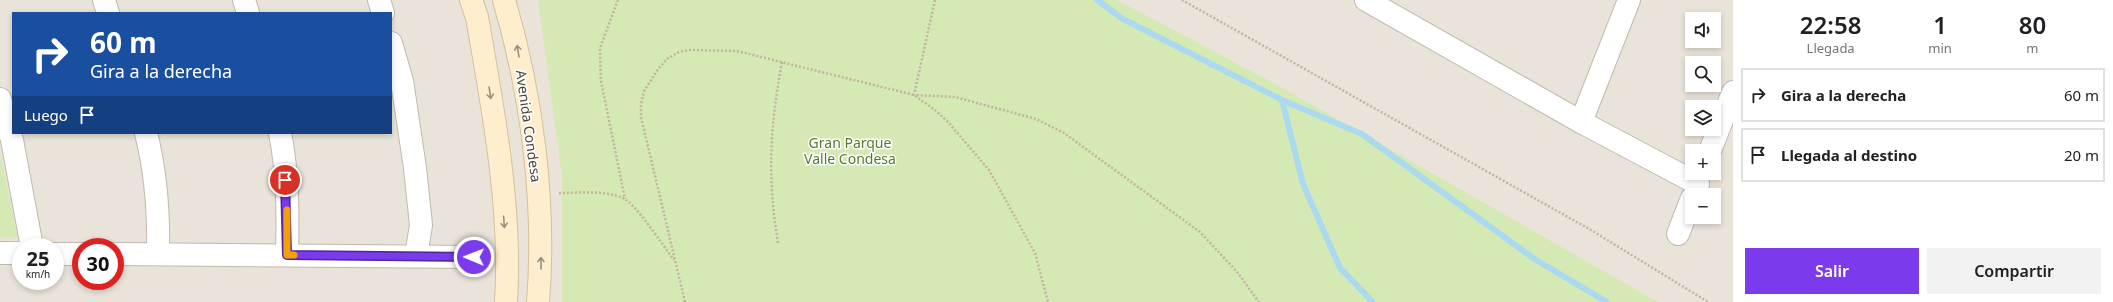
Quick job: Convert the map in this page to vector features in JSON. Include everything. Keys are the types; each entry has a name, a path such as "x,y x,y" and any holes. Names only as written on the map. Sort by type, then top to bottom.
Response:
{"street":[{"path":"104,0 108,12"},
{"path":"244,0 248,12"},
{"path":"379,0 383,12"},
{"path":"471,0 478,17 499,148 508,274 506,302"},
{"name":"Avenida Condesa","path":"504,0 517,45 536,160 541,267 538,302"},
{"path":"1366,0 1696,187 1678,234"},
{"path":"1581,122 1629,0"},
{"path":"392,47 402,82 415,168 421,225 416,256"},
{"path":"1713,144 1733,92"},
{"path":"0,99 12,140 31,238"},
{"path":"146,134 151,153 159,213 158,254"},
{"path":"280,134 284,153 288,221 287,255"},
{"path":"0,253 12,253"},
{"path":"124,254 474,257"}],"path":[{"path":"618,0 600,48 601,82 625,199"},
{"path":"914,95 935,0"},
{"path":"1182,0 1591,230 1708,302"},
{"path":"685,302 641,117 641,104 644,91 663,64 679,52 689,50 737,51 914,95 955,97 1036,119 1064,133 1200,232 1238,273 1259,302"},
{"path":"778,243 773,212 770,158 774,107 782,62"},
{"path":"914,95 948,122 989,170 1035,253 1048,302"},
{"path":"557,193 608,194 625,199 635,208 675,262"}],"shaded area":[{"path":"0,0 1733,0 1733,302 0,302"}],"green space":[{"name":"Gran Parque Valle Condesa","path":"538,0 1117,0 1270,81 1658,302 562,302 562,177"},
{"path":"0,153 18,238 0,237"}],"waterway":[{"path":"1097,0 1123,19 1282,100 1303,184 1340,268 1373,302"},
{"path":"1282,100 1362,134 1536,260 1607,302"}],"slow traffic":[{"path":"287,210 287,255 294,255"}],"route":[{"path":"285,180 288,221 287,255 474,257"}]}
